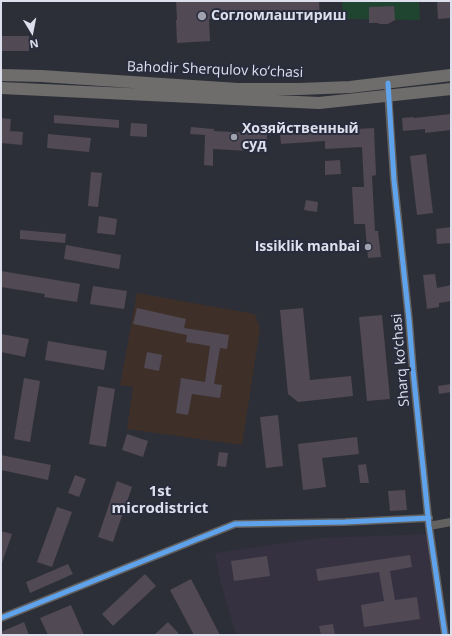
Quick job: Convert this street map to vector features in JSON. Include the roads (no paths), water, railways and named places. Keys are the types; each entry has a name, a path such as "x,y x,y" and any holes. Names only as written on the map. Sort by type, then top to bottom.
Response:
{"main road":[{"name":"Bahodir Sherqulov ko‘chasi","path":"1,75 41,76 238,89 350,87 451,75"},
{"path":"417,79 418,93"},
{"name":"Bahodir Sherqulov ko‘chasi","path":"1,88 319,103 451,89"}],"street":[{"name":"Sharq ko‘chasi","path":"388,83 394,180 429,522 445,635"},
{"path":"1,618 235,524 451,522"}],"place":[{"name":"Согломлаштириш","path":"202,16"},
{"name":"Хозяйственный суд","path":"234,137"},
{"name":"Issiklik manbai","path":"368,247"}],"district":[{"name":"1st microdistrict","path":"160,500"}]}
